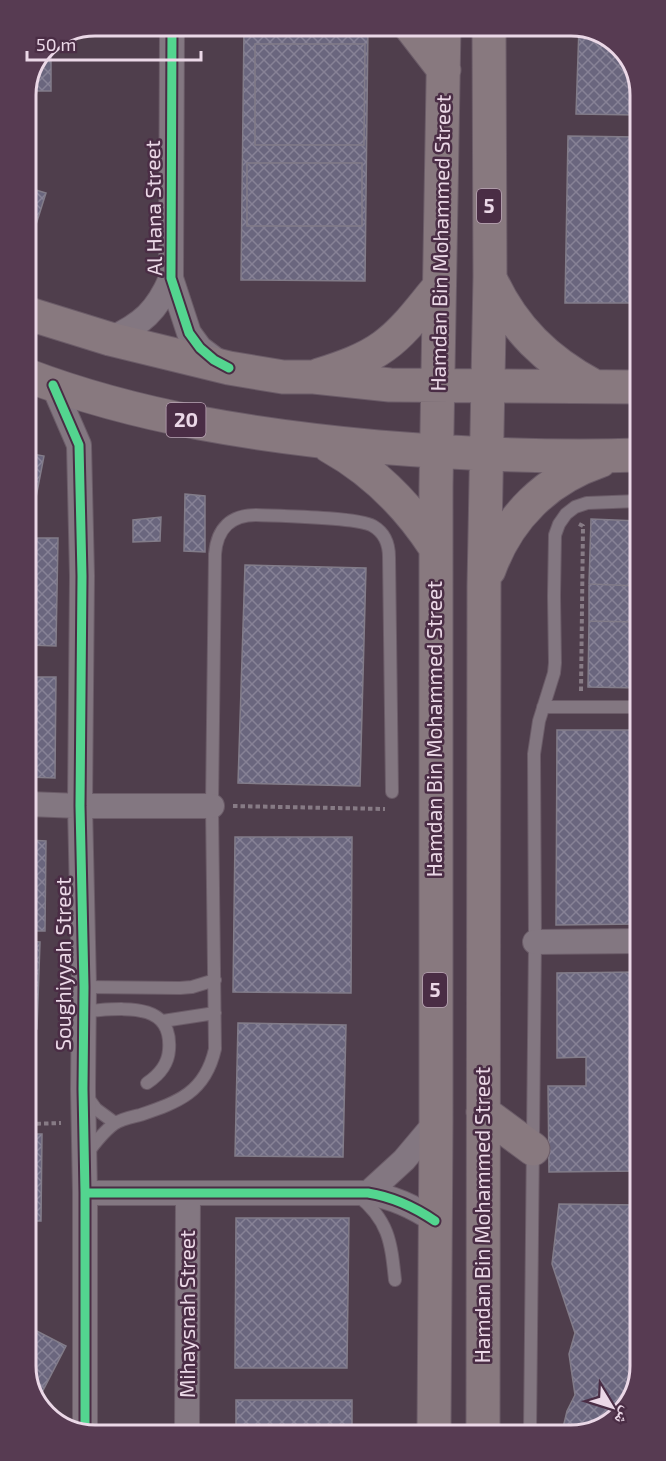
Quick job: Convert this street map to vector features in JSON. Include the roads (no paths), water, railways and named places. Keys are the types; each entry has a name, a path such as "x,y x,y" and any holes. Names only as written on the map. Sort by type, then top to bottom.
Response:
{"main road":[{"path":"418,36 444,70"},
{"name":"Hamdan Bin Mohammed Street","path":"434,1425 435,547 444,36"},
{"name":"Hamdan Bin Mohammed Street","path":"483,1425 484,586 489,387 489,36"},
{"path":"490,277 510,315 523,332 555,362 594,386"},
{"path":"314,377 345,366 384,346 438,288"},
{"path":"36,316 110,339 230,368 283,377 314,377 390,385 630,387"},
{"name":"20","path":"40,380 120,406 178,419 228,429 322,442 486,455 627,456"},
{"path":"322,442 370,472 393,492 408,508 435,547"},
{"path":"484,586 496,552 514,522 541,492 574,471 627,456"},
{"path":"483,1112 533,1149"}],"street":[{"name":"Al Hana Street","path":"172,36 171,278 189,333 207,354 230,368"},
{"name":"Al Hana Street","path":"110,339 133,328 150,314 162,298 171,278"},
{"name":"Soughiyyah Street","path":"40,380 79,445 82,576 80,806 84,999 82,1089 85,1193 85,1424"},
{"path":"36,804 212,806"},
{"path":"535,942 630,941"},
{"path":"361,1193 404,1160 436,1122"},
{"path":"85,1193 361,1193 386,1196 403,1202 435,1221"},
{"name":"Mihaysnah Street","path":"187,1425 188,1193"}],"lane":[{"path":"530,1425 535,942 534,754 536,733 555,663 555,535 566,514 575,507 587,503 630,501"},
{"path":"84,1158 115,1123 173,1103 197,1087 205,1076 215,1049 212,806 216,543 219,533 235,518 246,515 362,521 372,525 386,538 389,557 392,792"},
{"path":"543,707 630,707"},
{"path":"84,999 192,987 214,980"},
{"path":"84,999 148,1011 163,1021 169,1038 167,1060 155,1078 147,1083"},
{"path":"163,1021 214,1013"},
{"path":"82,1089 96,1109 115,1123"},
{"path":"361,1193 379,1215 387,1235 395,1280"}]}
